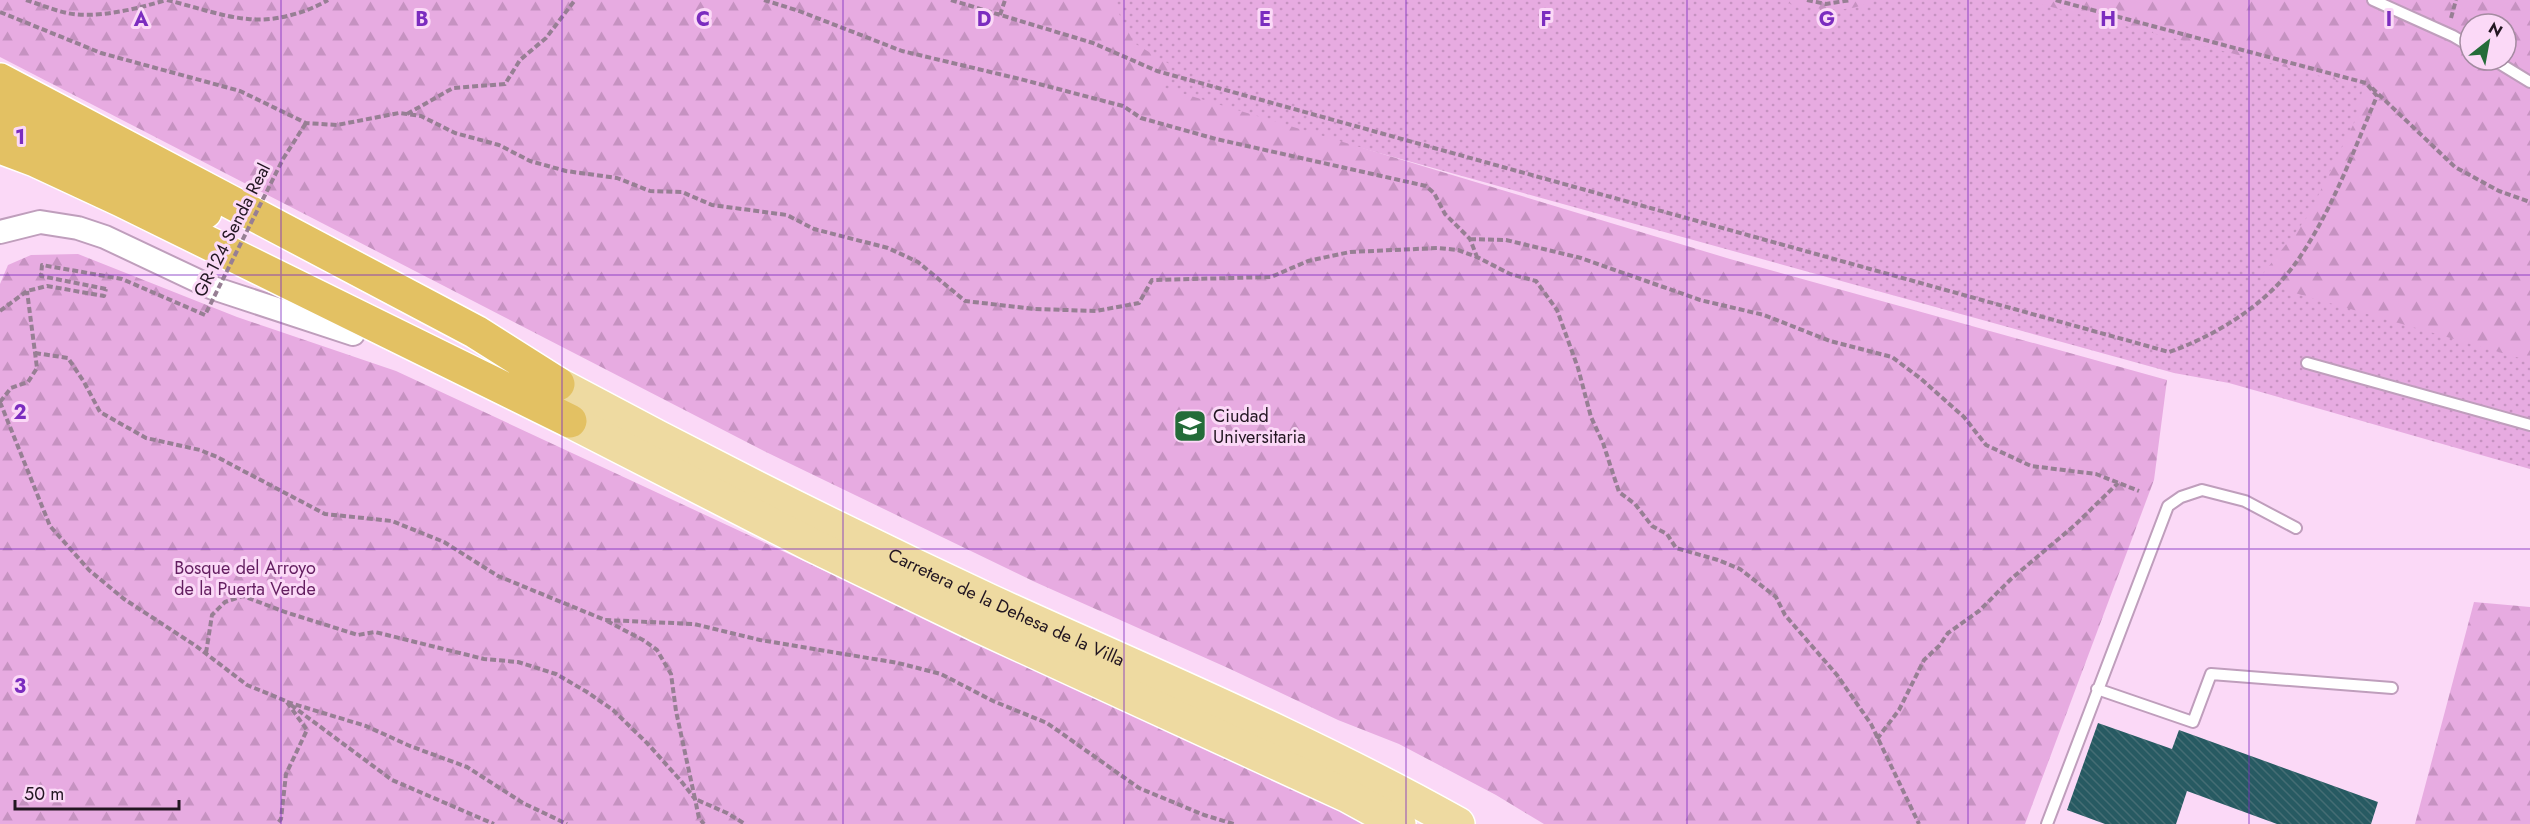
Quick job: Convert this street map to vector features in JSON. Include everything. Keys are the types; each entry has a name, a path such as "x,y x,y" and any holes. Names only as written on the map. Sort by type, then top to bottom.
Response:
{"highway":[{"path":"0,80 476,332 558,384"},
{"path":"0,116 25,125 558,384"},
{"path":"0,147 35,160 121,200 570,421"},
{"path":"0,166 43,183 455,383 570,421"}],"main road":[{"name":"Carretera de la Dehesa de la Villa","path":"558,384 817,517 990,601 1132,663 1342,762 1458,824"},
{"name":"Carretera de la Dehesa de la Villa","path":"570,421 812,545 979,626 1348,796 1399,824"}],"street":[{"path":"0,232 40,222 78,228 105,237 213,288 353,334"}],"lane":[{"path":"2373,0 2458,39"},
{"path":"2514,72 2530,82"},
{"path":"2307,363 2530,425"},
{"path":"2048,824 2097,689 2168,506 2181,496 2202,490 2245,501 2296,528"},
{"path":"2097,689 2193,722 2211,674 2392,688"}],"path":[{"path":"26,0 68,14 105,13 142,7 166,0 248,20 278,18 315,8 328,0"},
{"path":"406,114 453,88 505,84 520,60 546,38 575,0"},
{"path":"764,0 799,11 902,51 1123,106 1141,118 1216,139 1426,186 1434,193 1445,214 1470,239 1478,257"},
{"path":"951,0 1093,43 1168,75 2169,351 2200,341 2240,315 2272,289 2292,268 2340,182 2377,96 2366,83"},
{"path":"1000,15 1005,0"},
{"path":"1807,0 1826,4 1851,0"},
{"path":"2055,0 2366,83 2455,167 2499,191 2530,202"},
{"path":"0,12 101,53 240,91 306,123 337,125 368,118 406,114 421,116 455,133 499,145 530,161 566,171 617,178 650,191 682,192 712,205 787,215 814,229 888,248 918,262 965,302 1035,309 1096,311 1139,303 1152,280 1271,277 1308,261 1350,252 1438,248 1458,250 1478,257 1510,274 1536,281 1557,310 1578,368 1591,417 1619,492 1635,504 1652,526 1667,534 1676,548 1740,569 1776,597 1785,615 1837,675 1871,724 1919,824"},
{"name":"GR-124 Senda Real","path":"27,291 47,286 104,296 106,289 41,276 42,265 122,279 205,315 283,159 306,123"},
{"path":"1470,239 1506,240 1581,258 1700,300 1764,315 1830,341 1892,357 1964,417 1986,446 2031,466 2096,474 2139,491"},
{"path":"0,312 27,291"},
{"path":"27,291 37,368 28,382 11,388 0,402 50,526 89,570 124,599 206,653 247,685 286,701 366,726 410,746 467,767 523,803 567,824"},
{"path":"35,353 68,358 100,412 146,438 200,450 217,457 325,514 392,522 444,542 498,576 604,620 643,640 657,650 671,674 694,799 699,818 704,824"},
{"path":"1877,739 1899,710 1924,660 1939,646 1948,633 1979,611 2011,579 2118,483"},
{"path":"206,653 212,615 225,602 243,596 358,635 375,632 484,659 518,662 556,674 613,710 648,744 694,799 727,813 745,824"},
{"path":"604,620 694,624 760,640 898,663 941,674 993,701 1047,723 1139,788 1203,815 1234,824"},
{"path":"277,824 281,819 286,774 307,730 286,701"},
{"path":"286,701 392,780 494,824"}],"green space":[{"path":"0,0 1112,0 1134,43 1171,65 1161,87 1730,259 2167,380 2154,480 2025,824 1544,824 1496,795 1399,744 1338,720 1035,582 766,452 0,57"},
{"path":"826,0 2530,0 2530,469 2229,383 2174,373"},
{"path":"1771,0 1874,0 1849,8 1824,9"},
{"path":"2024,0 2530,0 2530,361 2288,291 2262,275 2308,216 2356,119 2363,87"},
{"name":"Bosque del Arroyo de la Puerta Verde","path":"78,254 237,317 396,371 1369,824 0,824 0,284 8,265 31,255"},
{"path":"2474,602 2530,607 2530,824 2415,824"}],"building":[{"path":"2098,723 2172,749 2179,730 2378,802 2371,824 2277,824 2187,791 2176,824 2105,824 2067,810"}],"place":[{"name":"Ciudad Universitaria","path":"1190,426"}]}
